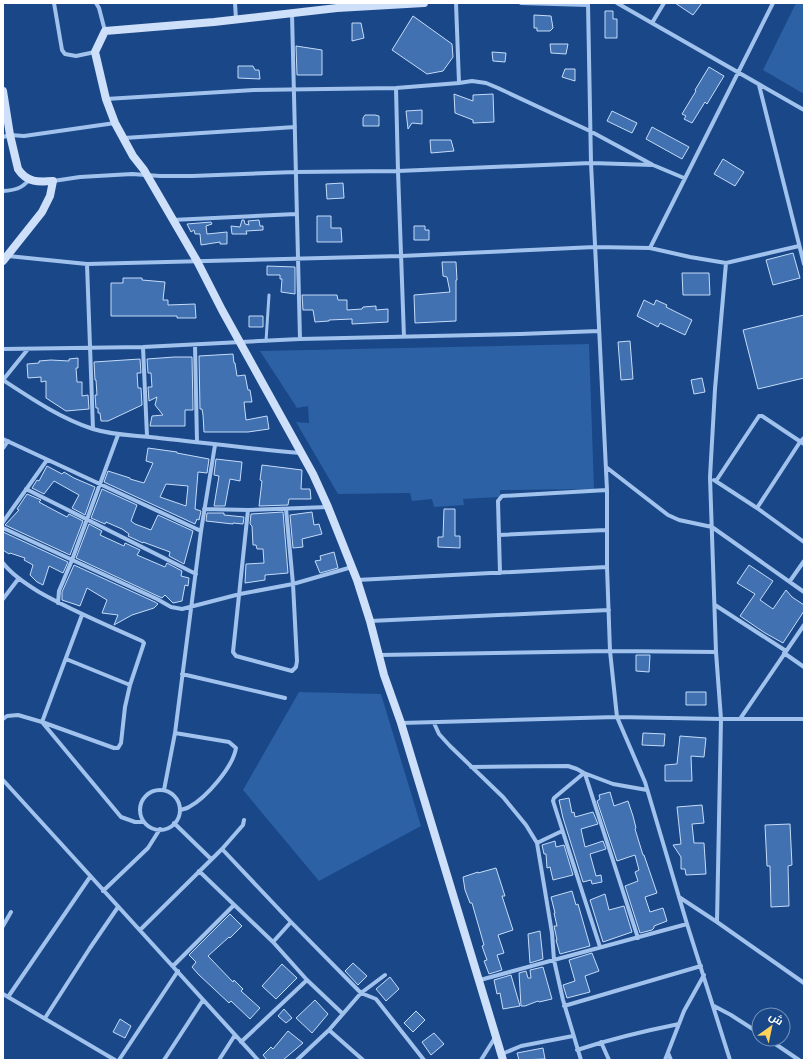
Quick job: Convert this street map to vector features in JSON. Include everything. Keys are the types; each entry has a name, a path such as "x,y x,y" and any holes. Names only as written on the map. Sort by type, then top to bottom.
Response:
{"main road":[{"path":"424,3 345,5 292,14 105,32 95,52 106,99 115,123 133,156 146,174 197,261 222,310 313,474 328,507 357,580 370,621 378,655 503,1057"},
{"path":"3,91 6,136 18,169 21,174 29,180 39,182 53,181 50,196 42,212 4,258"}],"street":[{"path":"54,3 62,50 65,54 76,56 95,52"},
{"path":"96,3 99,8 105,32"},
{"path":"235,3 236,19"},
{"path":"456,3 459,83"},
{"path":"521,3 588,4 591,163 596,247 598,331 607,490 606,530 610,651 617,716 647,790 730,1060"},
{"path":"617,3 804,110"},
{"path":"652,23 664,3"},
{"path":"650,248 773,3"},
{"path":"292,14 300,339"},
{"path":"106,99 254,90 396,88 472,81 486,83 590,131 653,165 684,178"},
{"path":"759,85 804,264"},
{"path":"396,88 404,337"},
{"path":"6,136 24,136 115,123"},
{"path":"123,138 295,127"},
{"path":"53,181 114,174 192,176 295,172 398,171 591,163 653,165"},
{"path":"3,191 21,188 29,180"},
{"path":"172,220 296,214"},
{"path":"4,258 87,264 401,256 596,247 650,248 726,263 799,246"},
{"path":"717,922 720,719 716,652 710,477 715,389 726,263"},
{"path":"87,264 93,429"},
{"path":"3,349 143,347 300,339 598,331"},
{"path":"195,345 198,442"},
{"path":"143,347 147,436"},
{"path":"28,349 3,380 60,415 93,429 118,435 147,436 215,445 301,453"},
{"path":"716,481 759,416 762,416 802,443"},
{"path":"58,603 59,591 118,435"},
{"path":"757,508 804,438"},
{"path":"3,448 5,440 201,531"},
{"path":"164,790 175,733 204,509 215,445"},
{"path":"3,522 47,460"},
{"path":"606,467 668,515 679,520 712,527 804,592"},
{"path":"710,477 757,508 804,542"},
{"path":"26,489 196,574"},
{"path":"500,573 498,501 502,496 607,490"},
{"path":"204,509 248,510 328,507"},
{"path":"248,510 233,652 236,656 292,671 296,667 297,661 293,584 286,509"},
{"path":"3,528 171,607 182,609 240,594 293,584 352,567"},
{"path":"499,535 606,530"},
{"path":"790,581 804,561"},
{"path":"3,563 7,569 19,578 58,603 144,643 130,685 125,707 121,743 118,748 114,748 18,714 7,716 3,719"},
{"path":"357,580 607,567"},
{"path":"3,599 19,578"},
{"path":"715,605 785,652 804,667"},
{"path":"370,621 609,610"},
{"path":"42,722 82,615"},
{"path":"740,718 804,625"},
{"path":"378,655 610,651 716,652"},
{"path":"66,660 130,685"},
{"path":"182,674 285,698"},
{"path":"400,723 617,716 804,720"},
{"path":"42,722 121,817 135,822 144,822"},
{"path":"434,723 439,734 503,797 526,825 537,843 551,926 554,960 564,1006 581,1060"},
{"path":"175,733 228,742 236,748 235,754 228,767 213,788 189,807 180,810"},
{"path":"471,767 568,766 573,767 584,774 613,784 647,790"},
{"path":"584,774 554,798 553,801 600,947"},
{"path":"584,774 638,938"},
{"path":"3,780 258,1060"},
{"path":"164,790 175,797 179,803 180,810 177,819 170,827 160,829 148,826 144,822 140,811 143,799 152,791 164,790"},
{"path":"140,930 222,848 243,824 244,820"},
{"path":"174,823 211,859"},
{"path":"104,891 148,848 160,829"},
{"path":"537,843 562,831"},
{"path":"222,848 291,922 361,993 376,999 424,1060"},
{"path":"199,871 273,942 308,980 343,1014"},
{"path":"8,996 90,877"},
{"path":"679,898 717,922 804,982"},
{"path":"173,966 234,905"},
{"path":"45,1018 118,907"},
{"path":"3,926 12,912"},
{"path":"273,942 291,922"},
{"path":"480,980 687,924"},
{"path":"564,1006 701,966"},
{"path":"120,1060 178,972"},
{"path":"299,1059 329,1030 361,993 385,975"},
{"path":"665,1060 684,1011 704,975"},
{"path":"241,1042 308,980"},
{"path":"3,994 115,1060"},
{"path":"164,1060 203,1000"},
{"path":"714,1006 751,1028"},
{"path":"577,1050 601,1042 679,1024"},
{"path":"329,1030 363,1060"},
{"path":"219,1060 235,1035"},
{"path":"480,1060 496,1036"},
{"path":"503,1057 521,1046 573,1036"},
{"path":"601,1042 609,1060"},
{"path":"780,1047 800,1060"},
{"path":"668,1052 671,1060"}],"lane":[{"path":"266,341 269,295"}],"shaded area":[{"path":"796,3 804,3 804,94 763,70"},
{"path":"589,344 594,489 500,490 500,497 463,499 464,505 434,507 432,499 412,501 410,493 338,494 296,422 309,423 308,406 297,408 260,351"},
{"path":"299,692 381,694 421,826 319,881 243,790"}],"building":[{"path":"675,3 702,3 693,15"},
{"path":"605,11 613,11 613,19 617,19 617,38 605,38"},
{"path":"534,15 551,16 553,28 550,31 537,31 537,28 534,28"},
{"path":"413,16 452,44 453,57 443,71 427,74 392,50"},
{"path":"352,23 361,23 364,38 352,41"},
{"path":"550,44 568,44 566,54 551,53"},
{"path":"296,46 322,50 322,75 297,75"},
{"path":"492,52 506,53 505,62 493,61"},
{"path":"238,66 253,66 255,70 259,70 260,79 238,78"},
{"path":"709,67 724,76 707,104 705,102 692,123 684,119 686,116 682,114"},
{"path":"565,69 575,69 575,81 562,77"},
{"path":"454,94 473,101 473,95 493,94 494,122 473,123 473,120 455,113"},
{"path":"422,110 422,124 412,123 408,129 406,111"},
{"path":"612,111 637,123 632,133 607,121"},
{"path":"365,115 379,116 379,126 363,126 363,118"},
{"path":"652,127 689,147 682,159 646,139"},
{"path":"430,140 451,140 454,151 431,153"},
{"path":"723,159 744,172 735,186 714,174"},
{"path":"343,183 344,198 327,199 326,184"},
{"path":"317,216 331,216 331,228 341,228 342,242 317,242"},
{"path":"242,220 244,220 245,224 249,225 248,221 259,220 260,226 263,226 263,230 246,231 247,234 232,234 231,226 240,227"},
{"path":"211,222 212,224 206,226 207,234 227,232 227,244 220,244 220,242 201,245 200,234 195,234 194,230 191,232 187,224"},
{"path":"414,226 425,226 425,230 429,230 429,240 414,240"},
{"path":"793,253 800,278 773,285 766,260"},
{"path":"442,262 456,262 456,321 415,323 414,295 450,292 447,277 443,276"},
{"path":"267,266 295,267 295,294 281,292 282,279 280,279 280,275 267,275"},
{"path":"682,273 709,273 710,295 683,295"},
{"path":"123,278 142,278 142,280 165,282 163,300 168,300 168,305 195,304 196,318 177,318 177,316 111,316 111,283 123,283"},
{"path":"302,295 337,295 338,300 347,300 347,310 376,306 376,310 388,309 388,322 352,324 352,319 315,322 313,310 303,310"},
{"path":"644,300 654,305 656,300 667,305 666,307 692,320 685,335 660,323 658,327 637,316"},
{"path":"804,315 804,378 758,389 743,330"},
{"path":"249,316 263,316 263,327 249,327"},
{"path":"630,341 633,379 621,380 618,342"},
{"path":"233,354 237,376 245,375 248,390 250,390 252,402 244,402 246,420 267,416 269,429 248,432 204,432 202,409 200,409 199,356"},
{"path":"192,357 193,410 185,410 185,426 150,426 152,416 163,415 155,405 157,397 149,401 148,387 152,387 151,373 148,373 147,359"},
{"path":"78,358 78,368 76,368 77,382 82,382 82,396 88,395 89,409 66,411 46,398 46,381 41,382 41,377 28,378 27,364 51,360 69,361 69,359"},
{"path":"140,359 141,373 137,373 138,388 141,388 142,405 108,421 101,421 100,413 98,413 98,408 96,408 95,395 97,395 94,362"},
{"path":"702,378 705,392 694,394 691,380"},
{"path":"148,448 177,452 209,459 207,473 198,472 195,509 201,511 199,520 197,519 195,524 104,482 108,471 144,483 153,463 146,461","holes":["166,484 188,486 186,506 160,497"]},
{"path":"216,459 242,462 240,481 230,479 225,506 214,506 219,476 214,475"},
{"path":"262,465 302,470 301,489 310,489 311,499 289,499 288,505 259,506"},
{"path":"47,466 62,474 64,472 95,487 85,515 72,508 79,495 54,481 44,494 32,488 37,480 39,481"},
{"path":"102,489 137,505 131,521 135,524 151,530 158,515 193,531 184,564 169,556 170,552 143,543 128,536 129,534 122,529 106,522 105,524 91,518"},
{"path":"27,494 41,500 39,502 67,517 69,514 83,521 70,555 5,525 19,510 17,509"},
{"path":"444,509 455,509 455,536 460,536 460,548 438,547 438,537 443,537"},
{"path":"283,512 288,573 265,575 265,580 245,583 246,564 264,563 263,549 257,549 256,545 253,545 252,526 250,524 251,514"},
{"path":"312,512 314,525 319,524 322,534 302,539 303,547 293,548 290,515"},
{"path":"207,513 224,513 224,515 244,517 243,524 206,521"},
{"path":"89,524 102,531 100,535 124,546 125,543 140,550 137,555 165,567 167,563 182,571 181,576 189,578 188,586 185,585 182,601 173,603 165,595 162,598 76,558"},
{"path":"3,532 68,562 63,573 49,566 43,585 37,582 30,575 33,565 24,560 25,558 10,553 9,554 3,550"},
{"path":"334,552 338,568 320,573 315,561 321,560 320,556"},
{"path":"74,565 158,604 154,608 132,615 114,625 118,615 102,613 107,600 87,588 80,606 62,600 62,592"},
{"path":"749,565 773,581 760,600 773,609 786,590 792,597 804,605 804,611 783,643 740,616 755,594 737,583"},
{"path":"636,655 650,655 649,672 636,671"},
{"path":"686,692 706,692 706,705 686,705"},
{"path":"643,733 665,734 664,746 642,745"},
{"path":"680,736 706,738 704,757 691,756 692,781 665,781 665,765 677,764"},
{"path":"610,792 614,806 628,801 643,855 657,893 645,897 650,912 663,908 667,921 654,926 652,930 640,933 625,886 638,881 635,872 639,870 635,855 617,861 597,801 600,799 599,795"},
{"path":"569,798 572,813 574,812 575,817 593,812 598,824 581,829 585,847 603,841 606,849 590,854 596,876 601,875 602,882 592,884 591,880 583,882 563,818 559,800"},
{"path":"702,805 704,823 692,824 694,843 704,843 706,874 686,875 685,869 681,869 681,857 673,845 681,844 677,807"},
{"path":"790,824 792,865 788,866 789,906 771,907 770,866 767,866 765,825"},
{"path":"555,841 556,847 564,845 573,875 553,880 550,867 547,868 546,854 544,854 542,845"},
{"path":"496,868 505,896 502,896 513,930 498,935 504,953 497,955 502,970 489,974 484,961 487,960 482,946 484,945 472,903 470,903 465,890 463,877"},
{"path":"572,891 576,905 578,904 590,946 560,954 556,940 554,926 557,926 551,897"},
{"path":"605,894 609,910 624,906 632,932 603,942 590,900"},
{"path":"230,914 242,926 208,956 233,982 234,980 243,989 241,991 260,1008 250,1019 231,1001 229,1003 198,974 192,967 196,962 189,955"},
{"path":"540,931 543,959 530,963 528,934"},
{"path":"592,953 599,971 585,976 590,992 567,998 563,985 575,981 569,960"},
{"path":"353,963 367,976 358,985 345,971"},
{"path":"282,964 297,978 276,999 262,986"},
{"path":"543,967 552,999 521,1006 519,973 526,971 528,978 531,978 530,970"},
{"path":"511,975 520,1006 503,1009 500,993 497,994 494,980"},
{"path":"390,977 399,989 386,1001 376,989"},
{"path":"315,1000 328,1014 312,1033 296,1018"},
{"path":"284,1009 292,1018 286,1023 278,1016"},
{"path":"416,1011 425,1020 413,1032 404,1023"},
{"path":"120,1019 131,1026 125,1038 113,1032"},
{"path":"288,1031 303,1043 283,1060 267,1060 263,1055 271,1047 273,1049"},
{"path":"434,1033 444,1044 431,1055 422,1042"},
{"path":"543,1048 545,1059 519,1060 517,1053"}]}
